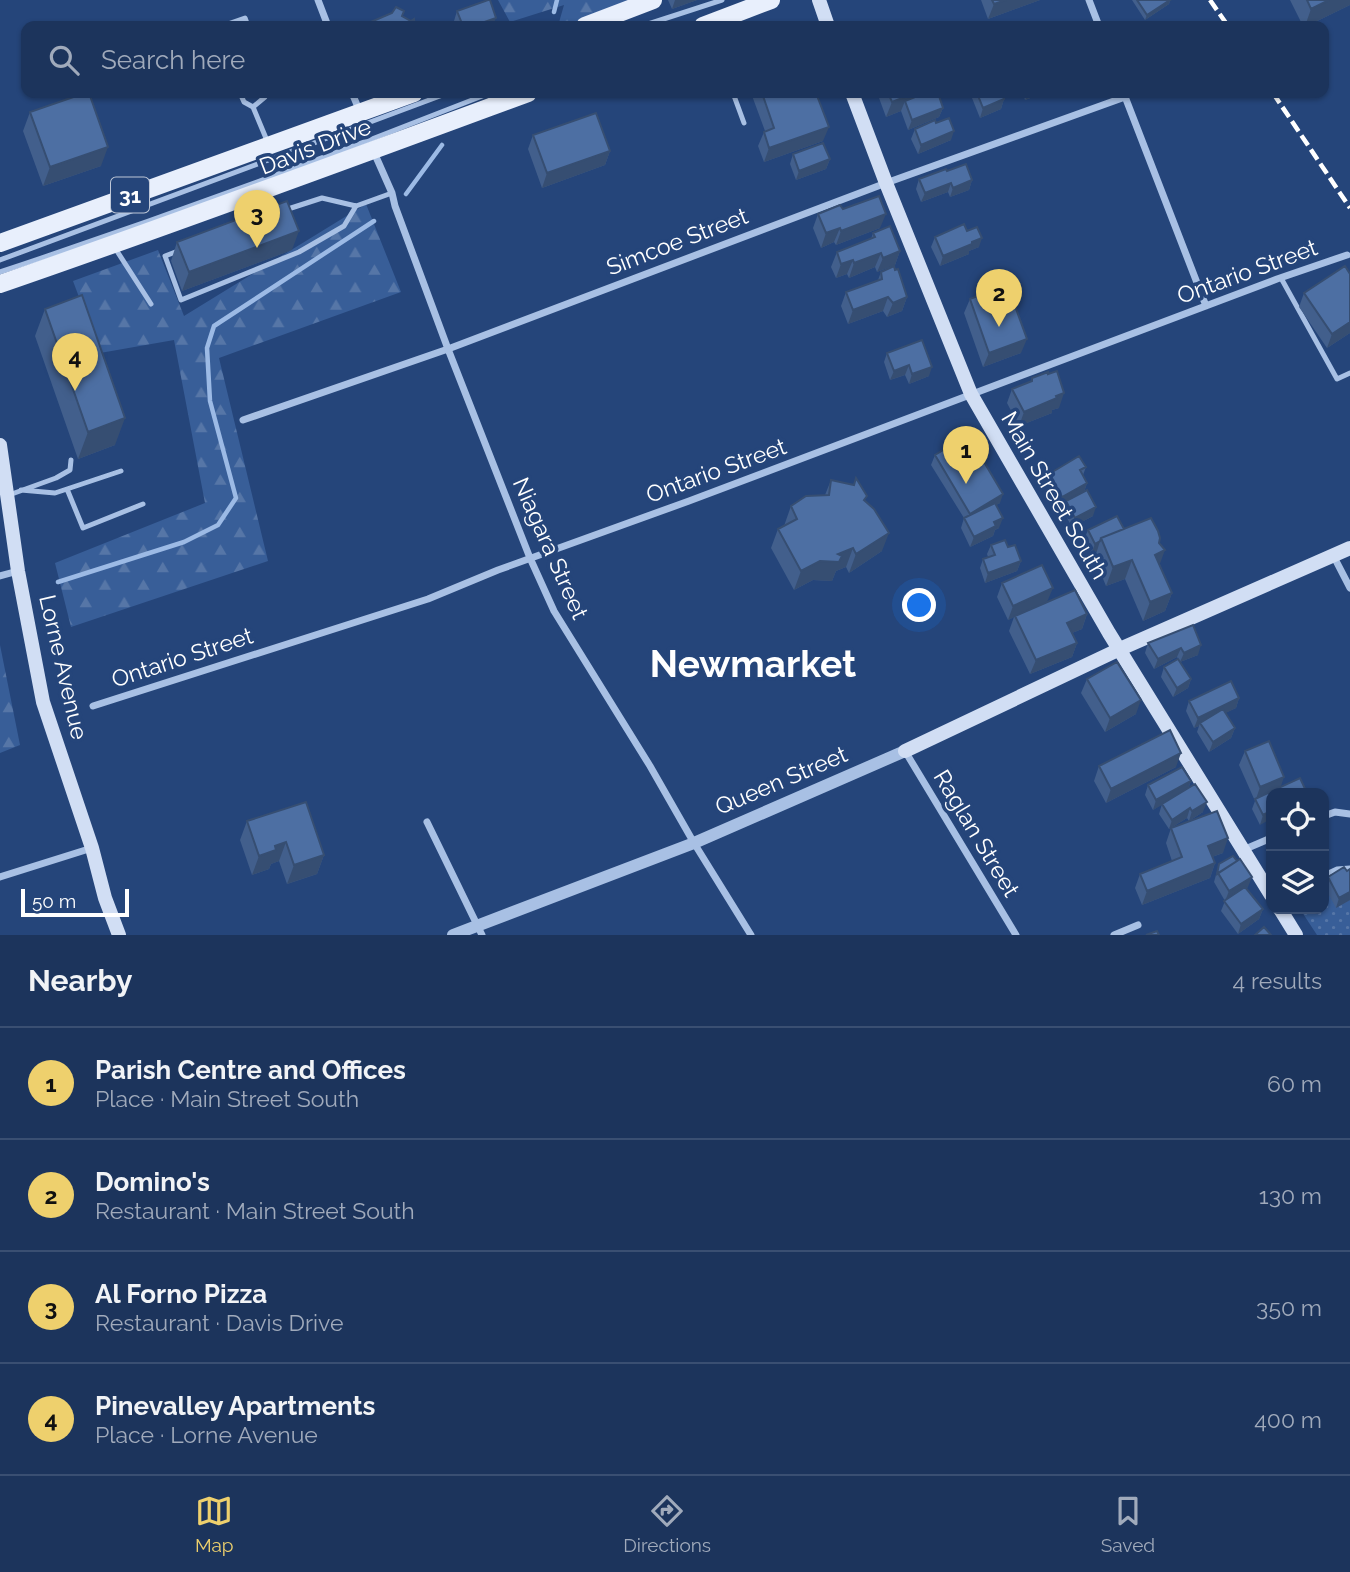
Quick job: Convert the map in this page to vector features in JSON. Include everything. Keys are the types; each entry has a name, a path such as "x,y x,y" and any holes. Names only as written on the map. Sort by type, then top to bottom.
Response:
{"main road":[{"path":"598,21 653,0"},
{"path":"718,21 771,0"},
{"path":"819,0 826,21"},
{"name":"Davis Drive","path":"0,243 400,98"},
{"name":"Davis Drive","path":"0,284 280,192 373,150 514,98"},
{"name":"Main Street South","path":"854,98 971,394 1058,546 1266,887"},
{"name":"Lorne Avenue","path":"0,444 18,571 43,702 119,935"},
{"name":"Queen Street","path":"905,751 1120,649 1350,548"},
{"path":"1283,914 1296,935"}],"street":[{"path":"318,0 326,21"},
{"path":"1089,0 1097,21"},
{"path":"354,98 360,112"},
{"name":"Simcoe Street","path":"243,420 447,349 1116,98"},
{"path":"1125,98 1206,306"},
{"name":"Niagara Street","path":"373,150 392,193 447,349 530,558 554,611 751,935"},
{"name":"Ontario Street","path":"93,706 428,598 1347,255"},
{"path":"1333,555 1350,588"},
{"path":"0,576 18,571"},
{"name":"Queen Street","path":"453,935 480,930 694,843 905,751"},
{"name":"Raglan Street","path":"905,751 1016,935"},
{"path":"1329,815 1350,814"},
{"path":"427,822 480,930"},
{"path":"1243,850 1266,840"},
{"path":"0,877 92,848"},
{"path":"1114,935 1138,925"}],"lane":[{"path":"664,21 722,0"},
{"path":"660,21 671,18"},
{"path":"242,98 253,107 269,145"},
{"path":"253,107 264,98"},
{"path":"0,260 435,98"},
{"path":"0,272 306,163 477,98"},
{"path":"735,98 744,123"},
{"path":"280,192 286,209"},
{"path":"274,214 322,198 356,206 392,193"},
{"path":"189,247 165,256 181,300 299,252 344,226 356,206"},
{"path":"113,245 151,304"},
{"path":"1281,278 1337,379 1350,373"},
{"path":"6,496 71,470 71,460"},
{"path":"21,490 55,493 121,471"},
{"path":"67,489 83,528 144,505"},
{"path":"1329,873 1350,868"}],"green space":[{"path":"498,0 638,0 579,21 559,21 564,5 509,21"},
{"path":"366,204 401,292 219,358 268,561 71,627 55,563 205,503 174,340 100,353 73,281 158,250 184,316"},
{"path":"0,645 20,745 0,753"},
{"path":"1343,870 1350,873 1350,935 1317,935 1303,914 1329,914 1329,875"}],"building":[{"path":"490,0 496,18 487,21 461,21 457,11"},
{"path":"1137,0 1170,0 1147,15"},
{"path":"1307,0 1329,0 1311,9"},
{"path":"396,7 404,11 402,16 411,21 373,21 392,13"},
{"path":"71,98 91,98 108,147 50,167 30,112"},
{"path":"764,98 818,98 829,127 769,148 764,132 774,128"},
{"path":"912,98 940,98 943,108 912,120 905,101"},
{"path":"979,98 1004,98 1004,99 983,108"},
{"path":"596,113 610,151 547,173 533,135"},
{"path":"949,118 954,131 921,145 915,129 935,120 936,123"},
{"path":"823,143 830,159 799,171 793,154"},
{"path":"966,164 972,180 953,188 951,183 925,193 919,179"},
{"path":"879,196 886,214 841,231 840,228 826,233 818,214 840,205 843,209"},
{"path":"287,201 299,231 189,272 177,242"},
{"path":"964,224 967,231 977,227 982,238 943,256 935,237"},
{"path":"890,226 900,251 883,258 881,253 854,263 853,260 841,264 837,252 875,237 873,233"},
{"path":"894,266 895,270 898,269 907,297 893,303 888,297 853,310 846,292 882,279 881,272"},
{"path":"1345,266 1350,274 1350,322 1332,334 1304,293"},
{"path":"1007,284 1027,339 989,353 970,299"},
{"path":"82,295 125,418 88,432 45,309"},
{"path":"922,340 932,367 912,374 909,365 894,371 887,353"},
{"path":"1057,371 1064,393 1024,412 1012,389 1032,381 1032,378"},
{"path":"968,435 1003,494 970,514 935,455"},
{"path":"1079,456 1086,467 1080,470 1087,483 1062,497 1049,474"},
{"path":"856,478 867,496 864,500 874,509 889,533 856,554 853,548 838,554 842,556 839,562 820,561 801,571 778,529 797,519 791,506 806,496 829,495 831,480 854,485"},
{"path":"1087,490 1096,507 1075,518 1066,501"},
{"path":"995,503 1003,518 994,522 996,526 974,537 964,518"},
{"path":"1117,516 1124,529 1101,538 1095,544 1088,530"},
{"path":"1151,518 1158,531 1159,543 1165,550 1155,555 1172,593 1150,602 1132,560 1113,567 1101,538"},
{"path":"1005,540 1008,547 1015,545 1021,561 988,573 983,559 995,555 991,545"},
{"path":"1042,565 1053,588 1013,606 1002,583"},
{"path":"1075,590 1087,614 1067,623 1077,643 1036,660 1015,616"},
{"path":"1193,625 1201,645 1184,653 1181,648 1158,659 1148,643"},
{"path":"1178,659 1191,679 1177,688 1164,667"},
{"path":"1117,662 1141,700 1110,718 1087,679"},
{"path":"1231,681 1239,698 1198,718 1189,701"},
{"path":"1223,709 1235,728 1213,742 1200,723"},
{"path":"1170,730 1181,753 1111,789 1099,766"},
{"path":"1269,741 1284,777 1260,787 1245,751"},
{"path":"1182,767 1191,781 1156,800 1148,785"},
{"path":"1300,778 1305,788 1279,788"},
{"path":"1195,784 1207,802 1192,811 1190,808 1172,820 1162,804"},
{"path":"1266,794 1266,814 1263,815 1255,799"},
{"path":"306,802 324,855 294,865 286,842 275,846 276,850 259,856 247,821"},
{"path":"1217,811 1228,838 1208,846 1215,863 1147,891 1140,874 1182,857 1171,828"},
{"path":"1233,856 1237,861 1217,874 1219,864"},
{"path":"1240,859 1252,877 1229,891 1218,873"},
{"path":"1344,867 1347,871 1350,869 1350,892 1339,898 1329,876"},
{"path":"1245,887 1263,909 1241,924 1224,901"},
{"path":"1264,927 1271,935 1255,935"}],"waterway":[{"path":"554,12 557,0"},
{"path":"406,194 442,145"},
{"path":"58,582 184,542 218,525 236,498 210,401 207,348 214,326 374,221"}],"railway":[{"path":"1210,0 1225,21"},
{"path":"1276,98 1350,208"}],"place":[{"name":"Al Forno Pizza","path":"257,248"},
{"name":"Domino's","path":"999,327"},
{"name":"Pinevalley Apartments","path":"75,391"},
{"name":"Parish Centre and Offices","path":"966,484"}],"district":[{"name":"Newmarket","path":"753,664"}]}
